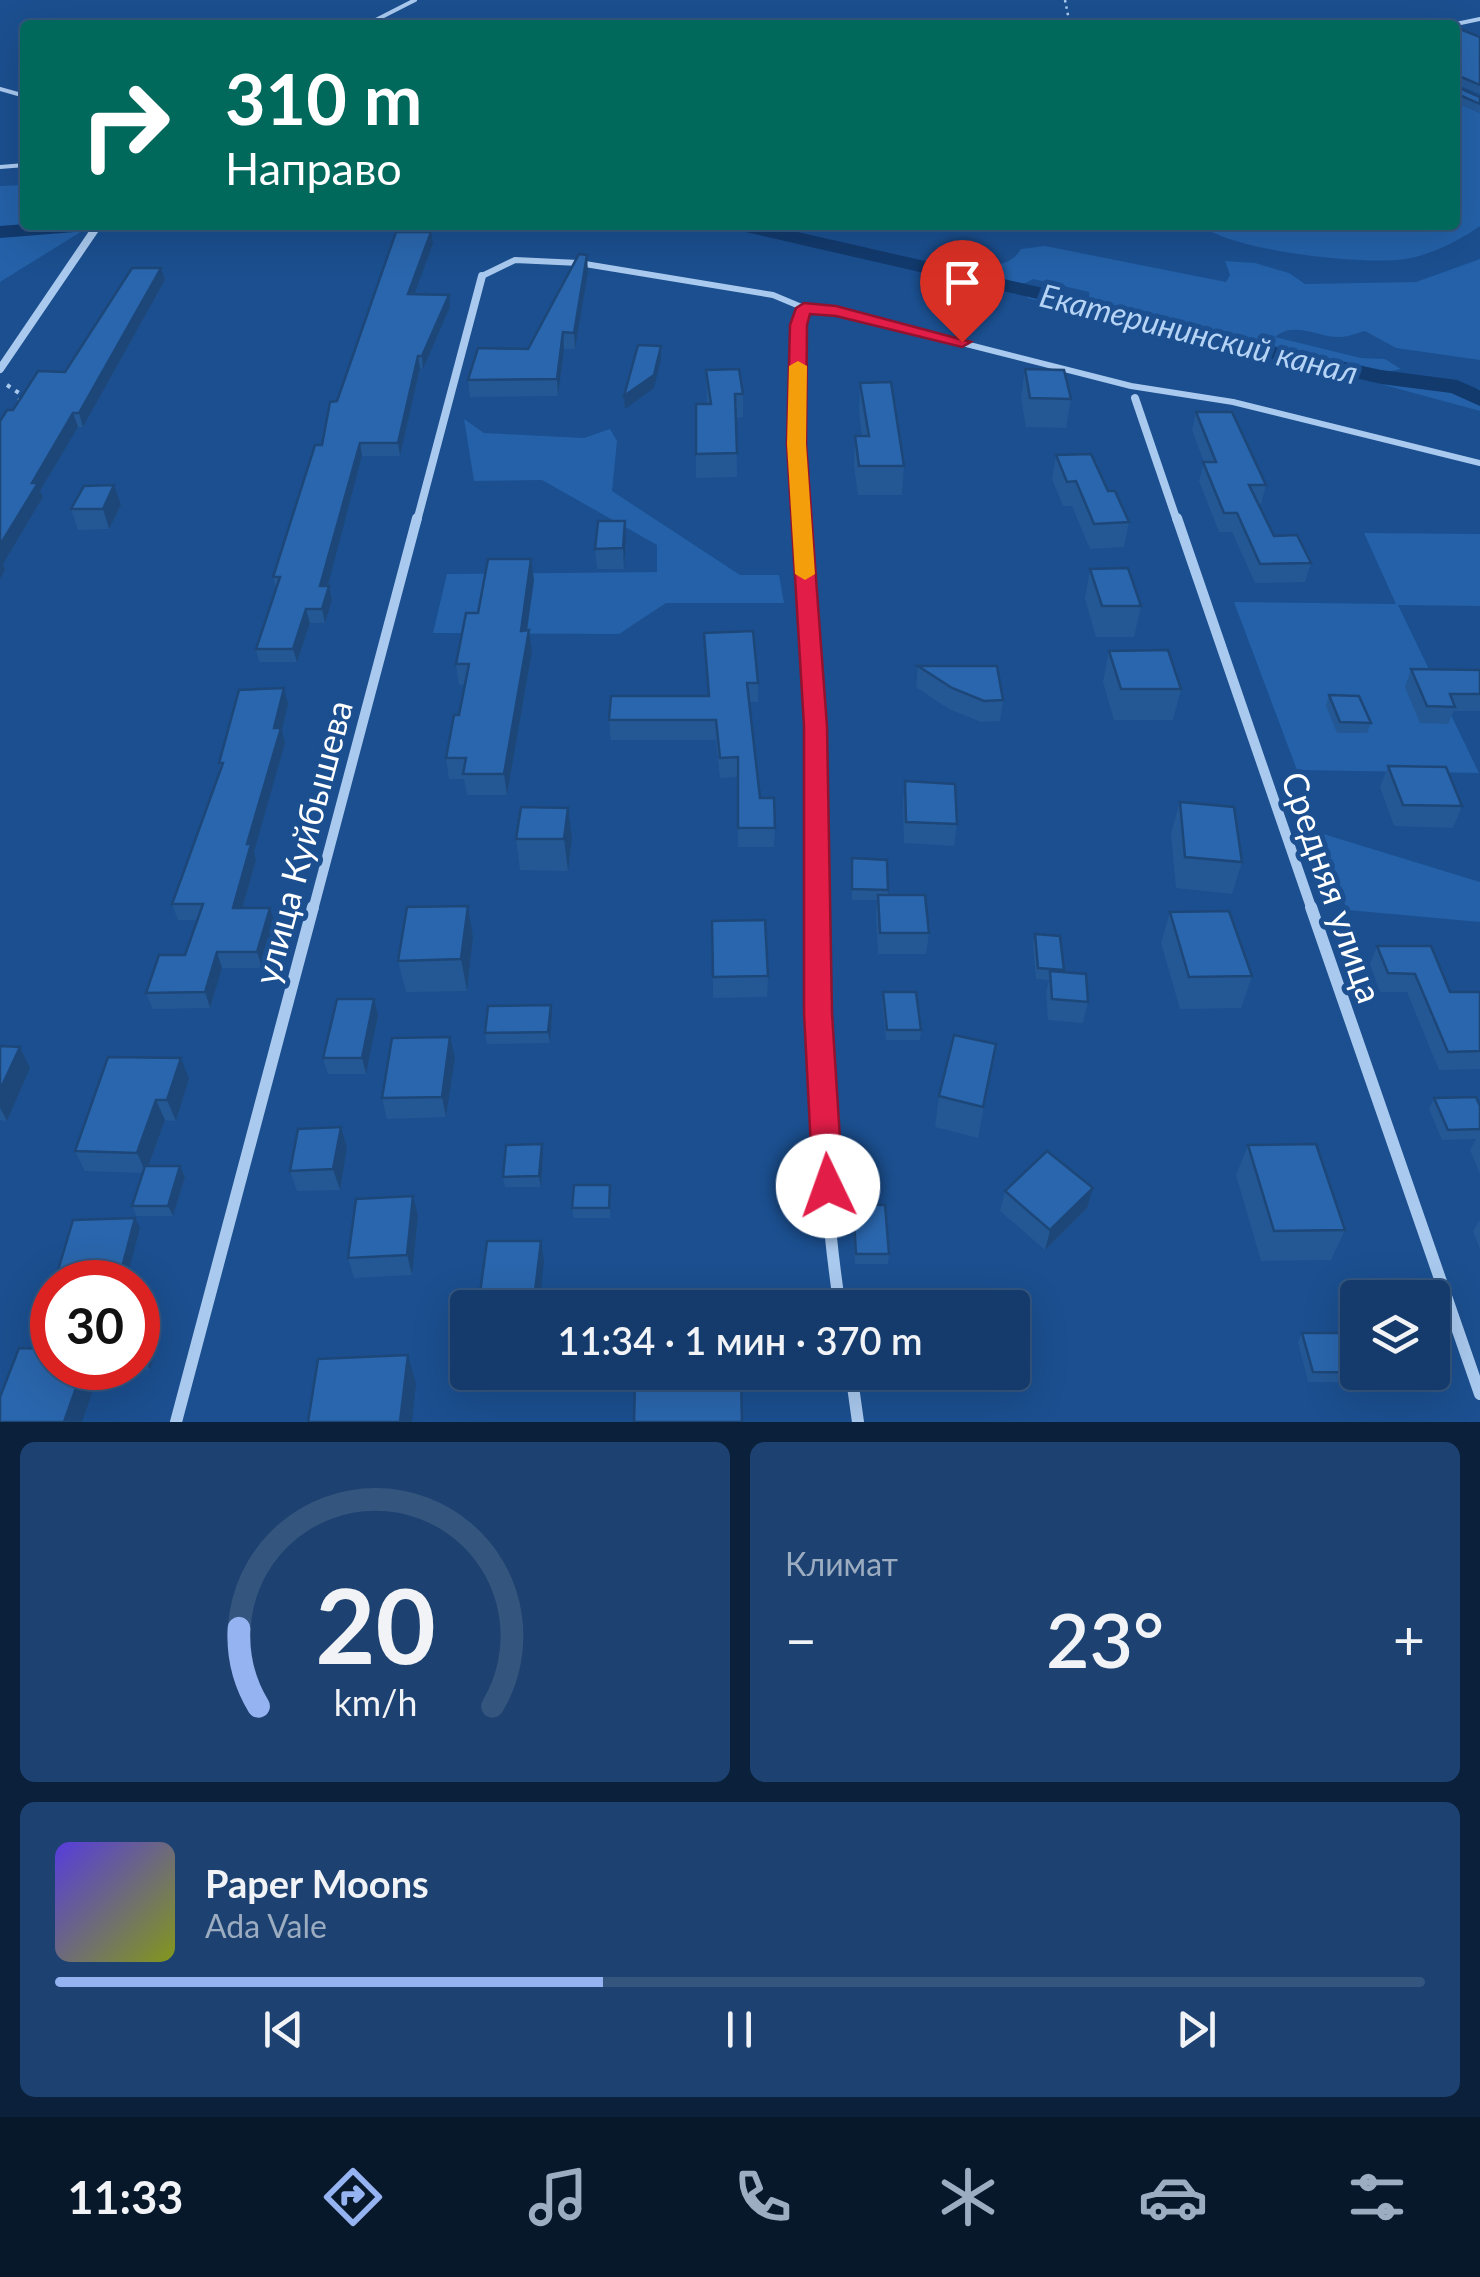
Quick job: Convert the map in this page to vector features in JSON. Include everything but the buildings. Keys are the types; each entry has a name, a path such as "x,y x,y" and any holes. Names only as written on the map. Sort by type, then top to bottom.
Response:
{"street":[{"path":"0,369 95,230"},
{"name":"улица Куйбышева","path":"176,1422 482,276"},
{"path":"804,308 799,325 796,444 816,726 818,1013 837,1290"},
{"name":"Средняя улица","path":"1135,398 1480,1394"},
{"path":"853,1390 858,1422"}],"lane":[{"path":"376,20 415,0"},
{"path":"482,276 515,260 579,263 773,295 804,308 836,311 1131,386 1232,402 1480,462"}],"path":[{"path":"0,381 19,392 21,400 14,412"}],"shaded area":[{"path":"1460,104 1480,113 1480,226 1430,253 1392,260 1335,258 1270,249 1210,230 1460,230"},
{"path":"20,185 20,230 80,230 0,282 0,186"},
{"path":"1045,246 1226,282 1230,275 1225,261 1255,263 1289,273 1305,284 1416,282 1480,259 1480,360 1396,348 1365,331 1332,337 1291,330 1275,337 1361,358 1385,359 1401,369 1386,372 1480,389 1480,411 1329,370 1111,323 1028,298 1021,290 1062,292 1090,302 1089,292 1033,279 1018,285 999,284 966,271 1003,263 1021,249"},
{"path":"464,419 484,433 584,438 610,429 617,441 612,491 740,575 779,575 784,603 666,603 619,634 433,633 447,574 657,572 657,545 542,480 474,481"},
{"path":"1364,533 1480,534 1480,606 1398,605 1479,773 1297,770 1234,602 1396,604"},
{"path":"1320,833 1480,882 1480,922 1347,910"}],"waterway":[{"name":"Екатерининский канал","path":"0,232 25,230"},
{"name":"Екатерининский канал","path":"763,230 1052,296 1126,321 1177,329 1381,377 1457,387 1480,399"}],"slow traffic":[{"path":"798,366 796,444 805,574"}],"route":[{"path":"828,1186 818,1013 816,726 796,444 799,325 804,308 836,311 962,342"}]}
